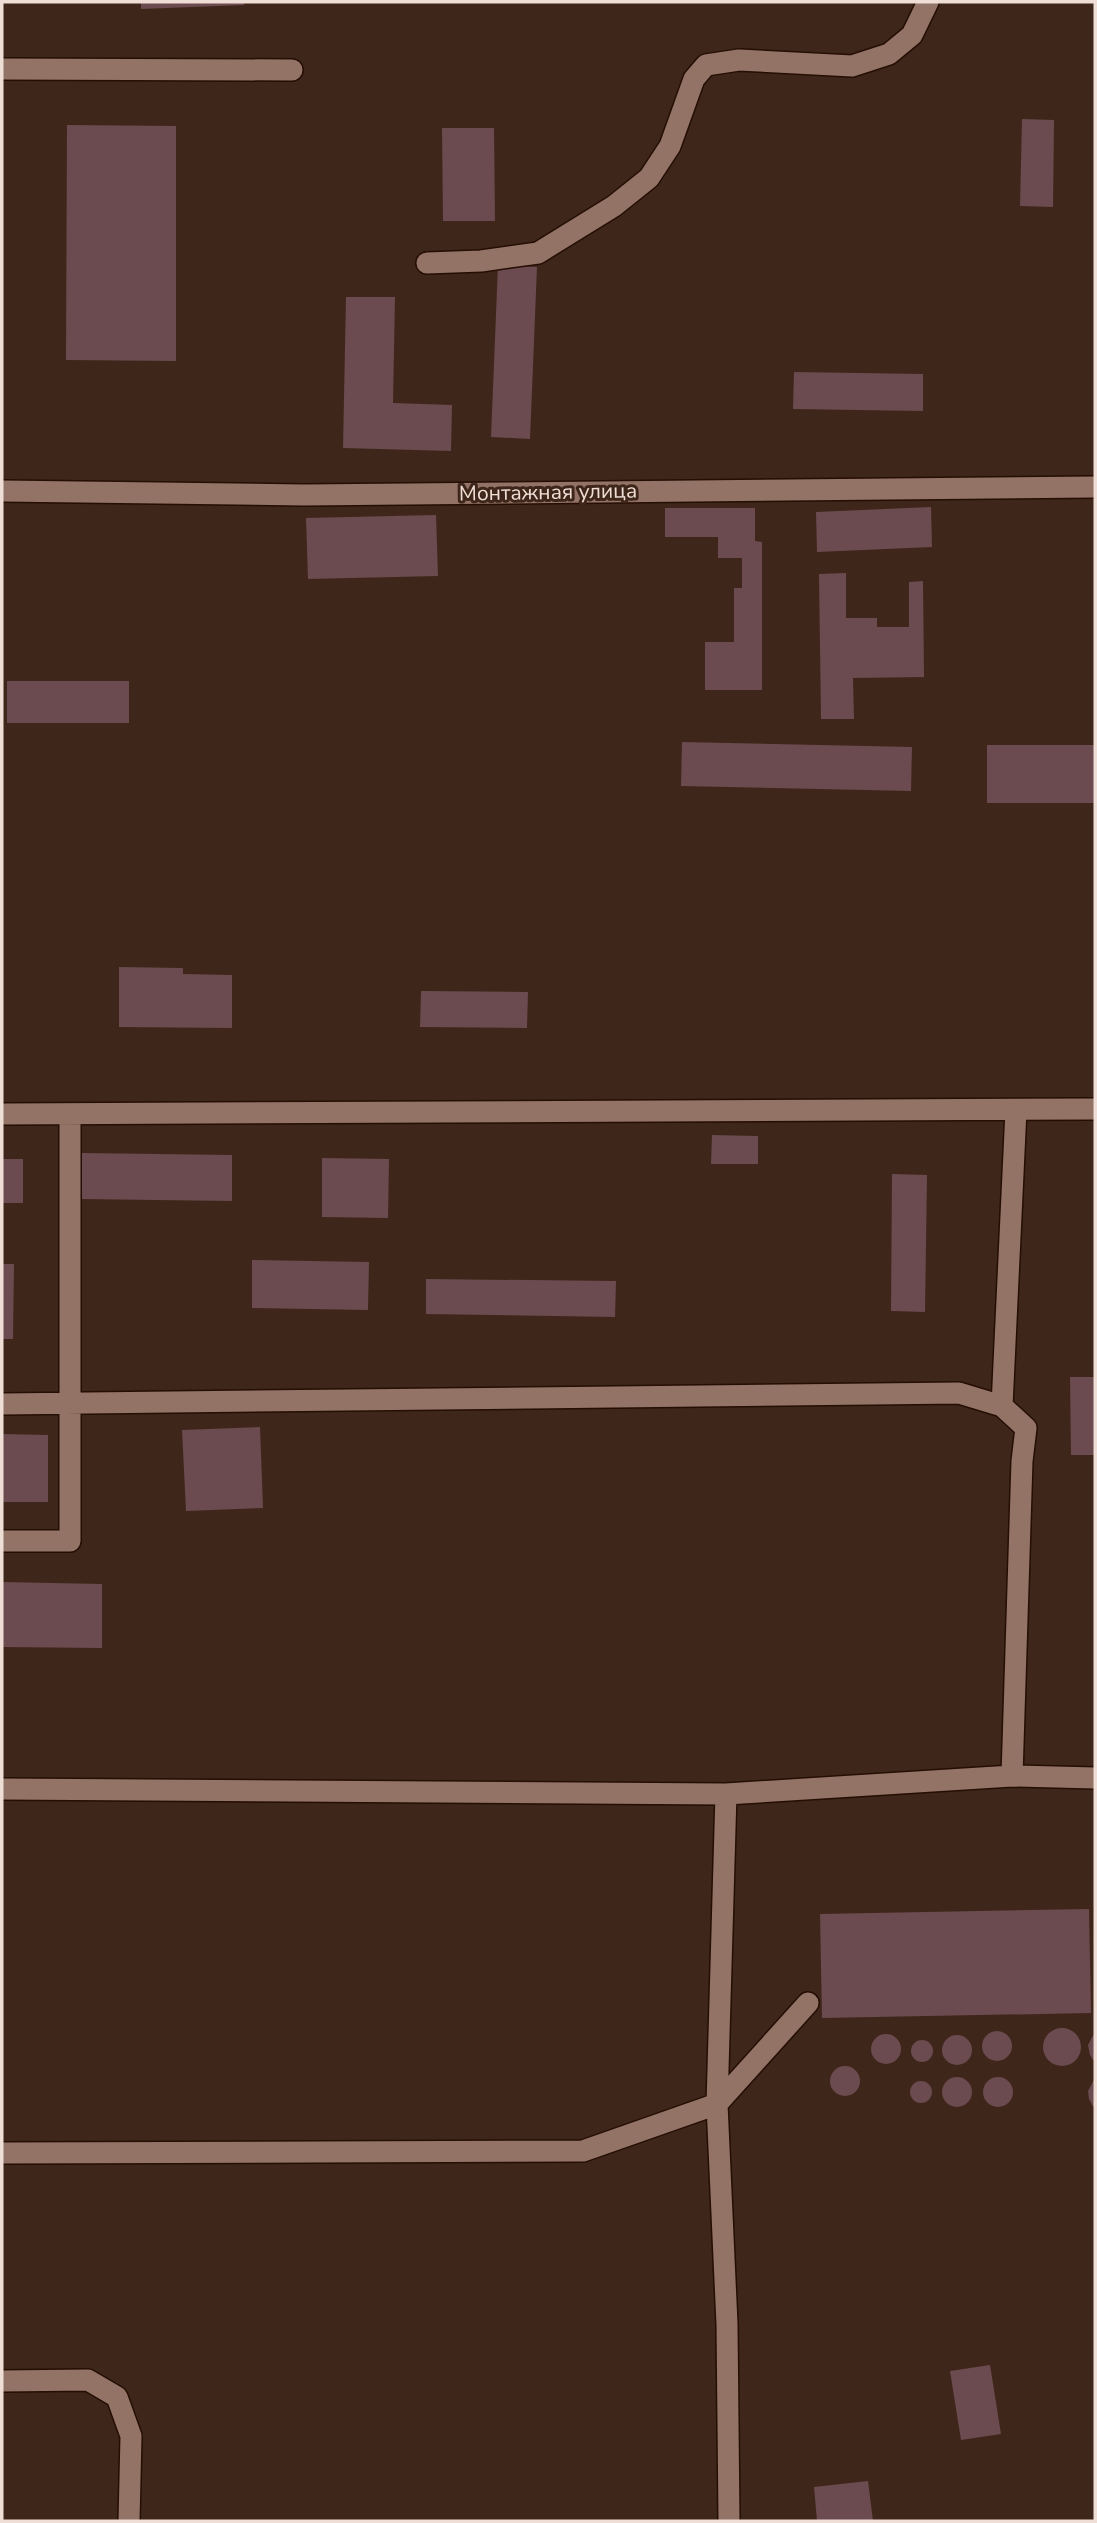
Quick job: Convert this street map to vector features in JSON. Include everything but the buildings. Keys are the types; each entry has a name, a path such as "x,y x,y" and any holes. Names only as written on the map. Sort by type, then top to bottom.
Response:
{"street":[{"path":"427,263 481,261 538,253 614,206 649,178 670,146 694,79 706,65 739,60 852,66 889,54 912,35 928,2"},
{"path":"2,69 292,70"},
{"name":"Монтажная улица","path":"2,491 317,495 1095,487"},
{"path":"2,1114 1095,1108"},
{"path":"1002,1406 1016,1110"},
{"path":"2,1541 70,1541 70,1114"},
{"path":"2,1404 959,1393 1002,1406 1027,1428 1022,1461 1012,1776"},
{"path":"2,1789 726,1794 1012,1776 1095,1778"},
{"path":"726,1794 718,2105 727,2324 729,2521"},
{"path":"2,2153 583,2151 718,2105 808,2003"},
{"path":"2,2381 88,2380 117,2397 131,2436 129,2521"}]}
